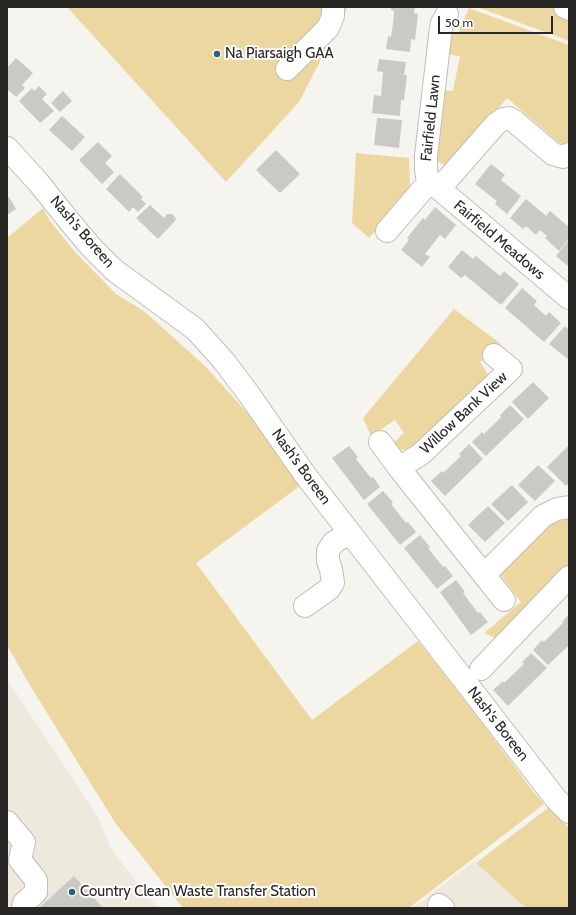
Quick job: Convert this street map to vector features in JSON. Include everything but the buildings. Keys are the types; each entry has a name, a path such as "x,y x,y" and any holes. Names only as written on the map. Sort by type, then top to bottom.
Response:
{"street":[{"path":"287,69 328,28 333,16 333,7"},
{"path":"565,7 569,9"},
{"name":"Fairfield Lawn","path":"434,185 427,176 426,156 440,36 442,23 447,14"},
{"name":"Fairfield Lawn","path":"386,231 496,124 503,119 509,118 514,121 553,154 564,157 569,154"},
{"name":"Nash's Boreen","path":"7,148 38,182 91,247 114,270 195,329 223,360 306,476 551,792 569,812"},
{"name":"Fairfield Meadows","path":"434,185 569,298"},
{"name":"Willow Bank View","path":"399,468 421,454 511,369 494,355"},
{"path":"380,442 504,600"},
{"path":"484,575 543,516 557,509 569,507"},
{"path":"305,606 329,589 333,584 331,569 328,561 328,551 333,543 349,532"},
{"path":"481,669 569,577"},
{"path":"7,822 24,842 20,860 36,880 36,892 24,903 23,908"}],"shaded area":[{"name":"Na Piarsaigh GAA","path":"67,7 348,7 299,102 226,182"},
{"path":"477,7 569,7 569,41"},
{"path":"469,8 569,45 569,145 566,146 558,142 507,98 456,160 449,165 442,164 436,160 442,90 453,91 460,56 446,54 448,33 458,33"},
{"path":"356,153 409,158 410,186 406,191 410,193 369,238 352,223"},
{"path":"43,208 50,221 75,252 116,294 144,311 206,367 261,428 301,485 196,563 312,720 418,641 544,804 409,908 183,908 116,824 29,684 7,645 7,238"},
{"path":"454,309 501,344 480,362 490,378 415,449 399,450 392,444 404,433 395,420 371,436 363,418"},
{"path":"569,518 569,566 495,638 484,633 521,602 500,574 548,525"},
{"path":"7,679 98,817 111,849 150,899 160,908 7,908"},
{"path":"549,807 569,828 569,908 526,908 476,863"},
{"path":"474,861 526,908 413,908"}],"place":[{"name":"Na Piarsaigh GAA","path":"217,54"},
{"name":"Country Clean Waste Transfer Station","path":"72,892"}]}
